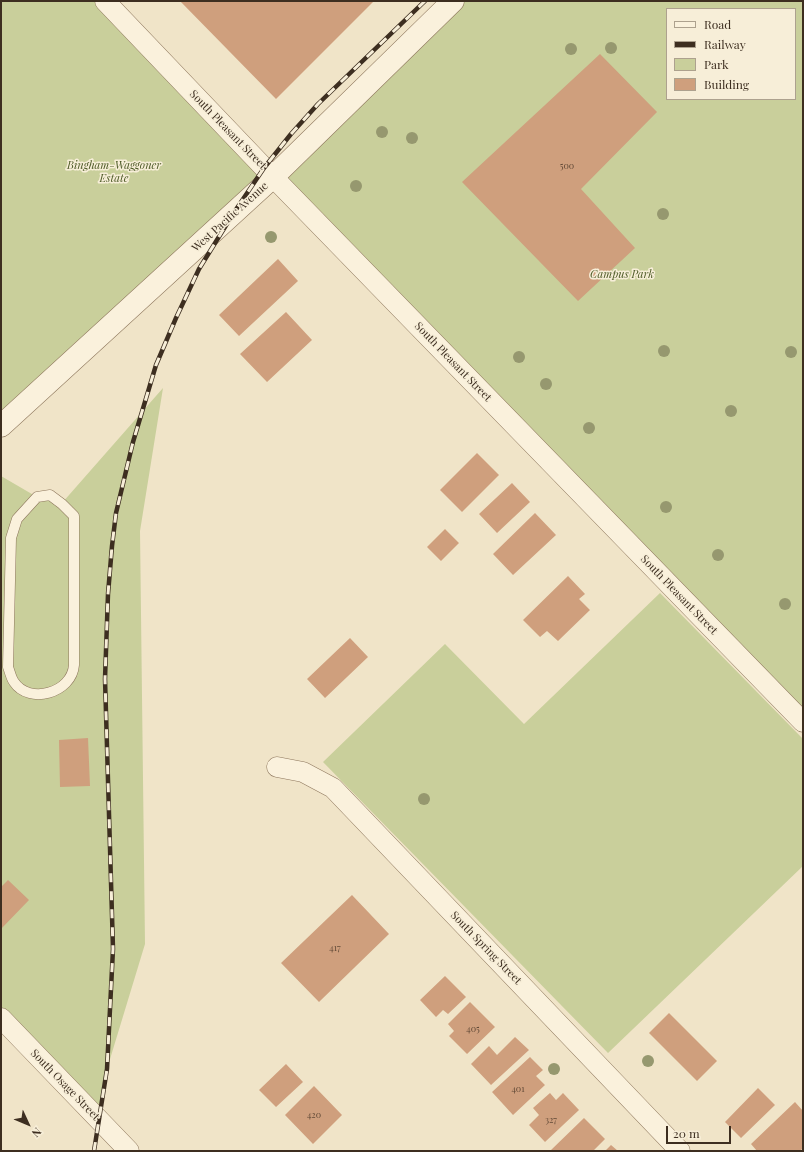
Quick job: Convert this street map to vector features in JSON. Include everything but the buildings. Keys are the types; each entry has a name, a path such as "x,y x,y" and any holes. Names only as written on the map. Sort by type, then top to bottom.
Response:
{"street":[{"name":"South Pleasant Street","path":"105,1 273,177 803,722"},
{"name":"West Pacific Avenue","path":"1,426 273,177 453,1"},
{"name":"South Spring Street","path":"277,767 303,772 333,788 680,1151"},
{"name":"South Osage Street","path":"1,1018 129,1151"}],"lane":[{"path":"50,495 74,516 74,673 66,683 57,690 42,694 27,692 14,682 8,667 11,538 17,518 37,497 50,495"}],"green space":[{"name":"Bingham-Waggoner Estate","path":"1,1 105,1 273,177 1,432"},
{"name":"Campus Park","path":"458,1 803,1 803,722 273,177"},
{"path":"163,388 140,531 145,944 107,1069 99,1120 1,1018 1,476 37,497 62,503"},
{"path":"660,593 803,739 803,866 608,1053 323,762 445,644 524,724"}],"railway":[{"path":"94,1151 107,1069 113,949 105,679 108,594 116,513 133,442 156,365 176,318 199,269 233,214 264,168 291,134 318,104 425,1"}]}
